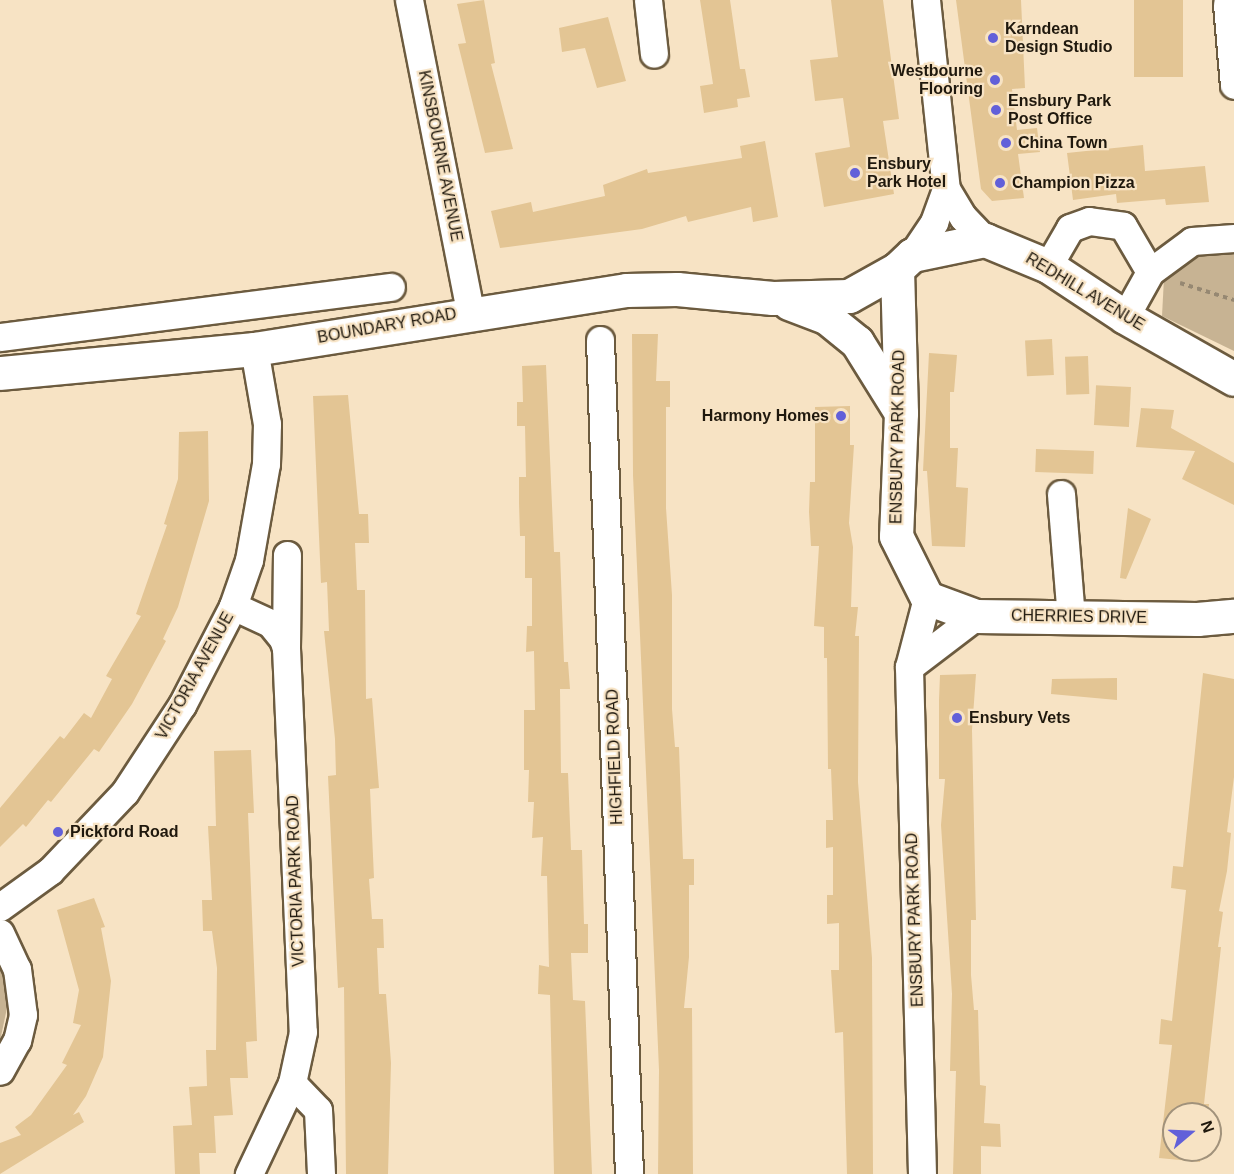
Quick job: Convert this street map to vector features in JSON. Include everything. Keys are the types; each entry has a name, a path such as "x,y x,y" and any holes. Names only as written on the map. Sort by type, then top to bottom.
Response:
{"main road":[{"path":"904,262 985,240"},
{"name":"REDHILL AVENUE","path":"985,240 1048,266 1125,317 1234,379"},
{"name":"BOUNDARY ROAD","path":"0,373 254,349 470,312 626,290 677,289 773,298 849,296 904,262"},
{"name":"ENSBURY PARK ROAD","path":"904,262 896,536 927,598"},
{"name":"BOUNDARY ROAD","path":"773,298 826,317 857,342 901,413"},
{"name":"CHERRIES DRIVE","path":"927,598 976,616 1234,616"}],"street":[{"name":"KINSBOURNE AVENUE","path":"409,0 470,312"},
{"path":"648,0 654,54"},
{"path":"926,0 946,189 963,217 985,240"},
{"path":"1227,4 1234,85"},
{"path":"904,262 934,222 946,189"},
{"path":"1048,266 1070,228 1089,221 1123,226 1150,272"},
{"path":"1125,317 1150,272 1192,240 1234,238"},
{"path":"0,337 391,288"},
{"path":"344,293 351,333"},
{"name":"HIGHFIELD ROAD","path":"600,340 629,1174"},
{"name":"VICTORIA AVENUE","path":"0,907 50,871 125,792 182,705 233,606 251,550 266,464 267,423 254,349"},
{"path":"1061,494 1071,617"},
{"path":"286,648 287,555"},
{"name":"ENSBURY PARK ROAD","path":"922,1174 909,667 927,598"},
{"name":"VICTORIA PARK ROAD","path":"233,606 270,623 284,639 286,648 303,1032 292,1083 249,1174"},
{"path":"909,667 976,616"},
{"path":"0,933 17,969 23,998 18,1040 0,1071"},
{"path":"292,1083 318,1110 321,1174"}],"path":[{"path":"1150,272 1234,300"}],"shaded area":[{"path":"1234,238 1234,351 1162,316 1164,278 1192,241"},
{"path":"0,949 10,994 0,1041"}],"building":[{"path":"484,0 495,63 491,64 513,149 485,153 458,44 466,43 457,4"},
{"path":"700,0 730,0 740,69 745,69 750,97 737,99 738,107 704,113 700,86 713,84"},
{"path":"831,0 883,0 899,119 883,121 894,194 824,207 815,153 850,147 843,98 815,101 810,60 838,57"},
{"path":"956,0 1021,0 1025,88 1012,89 1017,130 1037,128 1040,152 1018,154 1024,198 992,201 981,189"},
{"path":"1134,0 1183,0 1183,77 1134,77"},
{"path":"608,17 626,81 597,88 585,48 562,52 559,28"},
{"path":"765,141 778,217 753,222 751,207 688,222 686,216 642,229 500,248 491,211 531,202 533,212 605,196 603,185 647,169 648,173 742,158 740,146"},
{"path":"1143,145 1145,171 1205,166 1209,202 1166,205 1165,199 1117,203 1116,194 1073,200 1067,153"},
{"path":"632,334 658,334 656,381 670,381 670,407 666,407 666,508 672,595 672,709 675,747 679,747 683,859 694,859 694,885 689,885 689,957 684,1008 692,1008 693,1174 658,1174 659,1070 633,475"},
{"path":"1052,339 1054,375 1027,376 1025,340"},
{"path":"929,353 957,355 954,392 950,392 950,448 958,448 956,487 968,488 965,547 932,546 927,471 923,471"},
{"path":"1088,356 1089,394 1066,395 1065,357"},
{"path":"546,365 554,552 560,552 564,662 568,662 570,689 560,689 561,773 568,773 571,850 582,850 584,924 588,924 588,953 571,953 573,1000 585,1001 592,1174 554,1174 550,995 538,994 539,965 549,967 547,876 541,876 543,837 532,838 534,802 528,802 529,770 524,770 524,710 535,710 534,651 526,652 527,626 532,626 532,578 525,578 525,536 520,536 519,477 526,477 525,426 517,426 517,402 523,402 522,366"},
{"path":"1096,385 1131,387 1129,427 1094,425"},
{"path":"348,395 359,514 368,514 369,543 355,543 357,590 365,590 366,699 372,698 379,788 370,789 374,878 369,879 372,919 383,919 384,948 377,948 379,994 386,994 391,1063 388,1174 346,1174 344,987 338,988 328,776 336,775 335,739 324,631 329,631 327,582 321,583 313,396"},
{"path":"850,406 850,445 854,445 849,523 853,547 851,607 858,607 855,636 859,636 858,782 872,958 873,1174 847,1174 843,1032 835,1033 831,970 839,970 839,923 827,924 827,895 833,895 833,847 826,848 826,820 833,820 831,769 828,769 827,658 824,658 824,627 814,626 819,546 811,546 809,512 810,482 815,482 815,407"},
{"path":"1141,408 1174,410 1171,428 1234,463 1234,505 1182,479 1195,451 1136,447"},
{"path":"208,431 209,501 178,607 163,639 166,641 132,704 99,752 94,749 51,802 48,800 26,827 23,824 0,847 0,808 60,736 64,739 84,713 91,718 112,679 106,676 141,616 136,614 167,525 164,524 178,479 179,432"},
{"path":"1036,449 1094,451 1093,474 1035,472"},
{"path":"1128,508 1151,519 1126,579 1120,578"},
{"path":"1203,673 1234,679 1234,777 1227,832 1231,833 1227,871 1219,911 1223,912 1218,947 1221,947 1204,1102 1165,1102 1172,1045 1159,1044 1161,1019 1172,1021 1186,890 1171,888 1173,866 1183,867"},
{"path":"976,674 972,730 976,920 971,920 971,975 974,1010 978,1010 980,1085 986,1086 984,1123 1000,1124 1001,1147 981,1146 981,1174 953,1174 956,1071 950,1071 952,994 941,825 945,779 939,779 940,675"},
{"path":"1117,678 1117,700 1051,694 1052,679"},
{"path":"251,750 254,813 248,813 257,1041 246,1042 248,1078 230,1078 233,1115 214,1116 216,1153 199,1153 200,1174 175,1174 173,1126 192,1125 189,1087 207,1086 206,1050 216,1050 217,968 212,931 203,931 202,900 212,900 208,826 216,826 214,751"},
{"path":"94,898 105,927 101,928 111,981 103,1057 86,1096 73,1115 79,1112 84,1122 0,1174 0,1143 21,1135 15,1127 31,1115 67,1065 62,1063 81,1025 73,1023 79,990 57,910"},
{"path":"1162,1132 1162,1158 1159,1158"}],"place":[{"name":"Karndean Design Studio","path":"993,38"},
{"name":"Westbourne Flooring","path":"995,80"},
{"name":"Ensbury Park Post Office","path":"996,110"},
{"name":"China Town","path":"1006,143"},
{"name":"Ensbury Park Hotel","path":"855,173"},
{"name":"Champion Pizza","path":"1000,183"},
{"name":"Harmony Homes","path":"841,416"},
{"name":"Ensbury Vets","path":"957,718"},
{"name":"Pickford Road","path":"58,832"}]}
